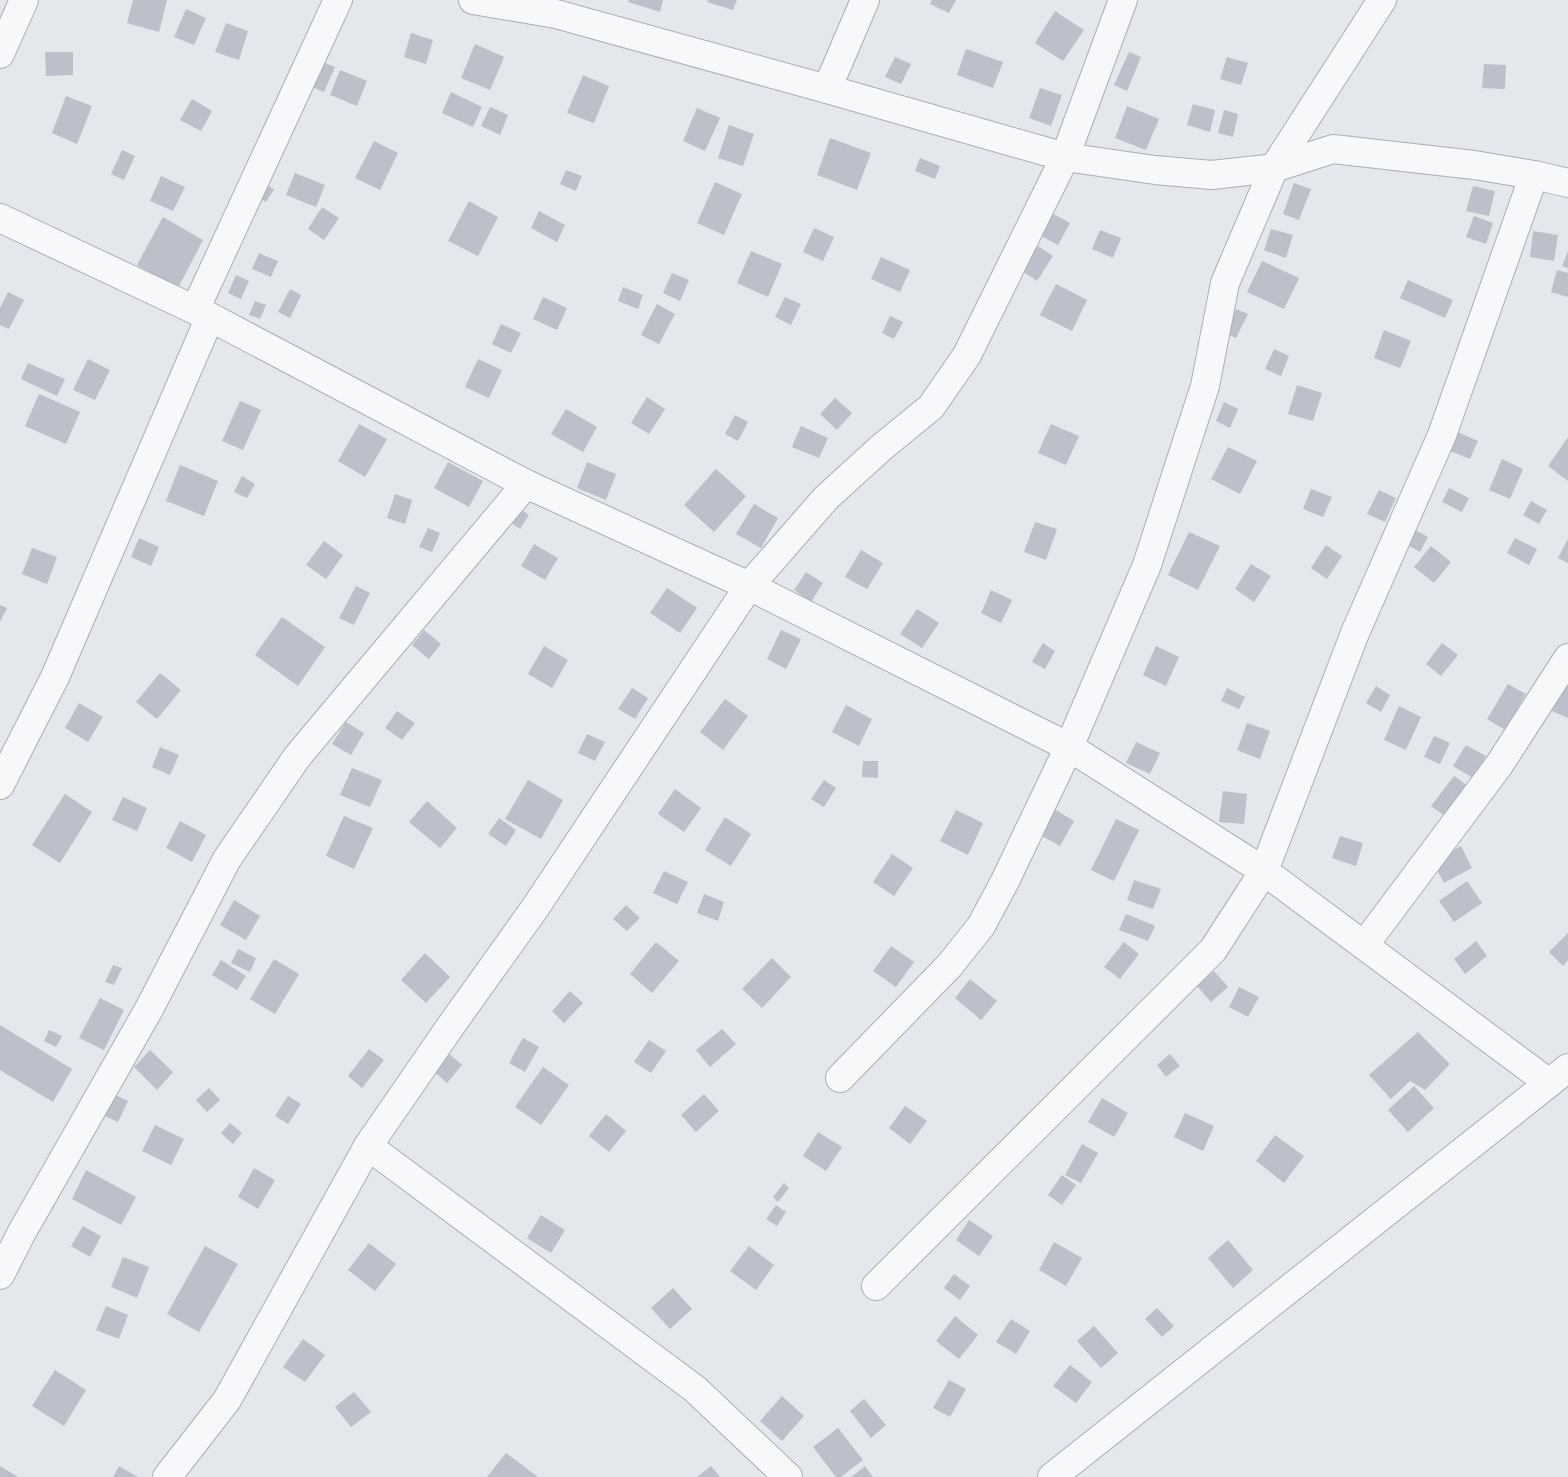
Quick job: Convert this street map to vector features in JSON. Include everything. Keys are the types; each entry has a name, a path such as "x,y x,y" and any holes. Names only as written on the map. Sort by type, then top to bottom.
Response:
{"street":[{"path":"0,54 24,0"},
{"path":"0,786 55,677 203,313 338,0"},
{"path":"473,0 556,7 827,89 1065,158 1155,170 1212,175 1274,168 1333,149 1474,165 1568,183"},
{"path":"827,89 865,0"},
{"path":"167,1477 227,1400 368,1146 535,908 749,586 826,498 882,447 931,407 967,355 1065,158 1123,0"},
{"path":"840,1078 948,966 980,926 1005,881 1069,747 1147,565 1205,386 1225,283 1274,168 1382,0"},
{"path":"876,1286 1213,950 1264,871 1355,633 1442,435 1534,175"},
{"path":"0,218 203,313 526,484 749,586 1069,747 1264,871 1365,944 1559,1076 1052,1477"},
{"path":"0,1275 22,1232 149,1009 227,859 297,758 526,484"},
{"path":"1365,944 1498,765 1568,658"},
{"path":"368,1146 695,1389 788,1477"}],"building":[{"path":"133,0 167,0 159,32 127,23"},
{"path":"629,0 663,0 660,12 628,2"},
{"path":"708,0 737,0 733,10 707,2"},
{"path":"932,0 956,0 949,13 930,4"},
{"path":"186,9 206,18 194,45 174,37"},
{"path":"1055,11 1084,30 1063,61 1035,43"},
{"path":"226,23 248,31 239,60 215,52"},
{"path":"411,33 433,40 426,64 404,57"},
{"path":"475,44 504,57 490,90 461,78"},
{"path":"966,49 1003,62 993,88 957,75"},
{"path":"45,52 73,52 73,75 46,76"},
{"path":"1129,52 1141,57 1127,91 1114,85"},
{"path":"895,57 911,64 901,84 885,77"},
{"path":"1227,57 1248,63 1241,85 1220,79"},
{"path":"318,60 335,67 324,92 307,85"},
{"path":"1484,64 1506,65 1505,89 1482,88"},
{"path":"340,70 367,81 357,106 330,95"},
{"path":"583,75 609,86 594,123 567,113"},
{"path":"1040,88 1062,95 1051,126 1029,118"},
{"path":"451,92 482,107 473,127 442,113"},
{"path":"66,96 92,106 77,144 52,133"},
{"path":"192,99 212,111 201,131 180,120"},
{"path":"1193,104 1215,110 1210,132 1187,125"},
{"path":"1127,106 1159,119 1146,150 1115,138"},
{"path":"490,107 508,115 500,135 481,126"},
{"path":"697,108 720,118 705,151 683,141"},
{"path":"1224,110 1238,114 1233,137 1218,133"},
{"path":"729,125 754,134 743,166 718,158"},
{"path":"830,138 871,153 857,190 817,175"},
{"path":"374,141 398,153 380,190 355,178"},
{"path":"122,150 135,156 124,180 111,174"},
{"path":"920,158 940,166 935,179 915,171"},
{"path":"566,170 582,176 576,191 560,184"},
{"path":"295,173 325,185 316,207 286,195"},
{"path":"161,176 185,187 173,211 150,201"},
{"path":"715,182 742,194 724,235 697,223"},
{"path":"262,183 274,189 266,202 255,196"},
{"path":"1294,183 1311,189 1299,220 1283,214"},
{"path":"1473,186 1495,191 1489,216 1466,211"},
{"path":"469,201 498,217 478,256 448,241"},
{"path":"322,207 339,218 324,240 308,229"},
{"path":"1046,210 1070,223 1058,245 1034,232"},
{"path":"539,211 565,225 557,242 531,228"},
{"path":"1474,216 1493,223 1486,244 1466,237"},
{"path":"163,217 203,240 178,288 137,265"},
{"path":"814,228 834,237 823,261 803,252"},
{"path":"1271,229 1293,235 1286,258 1264,250"},
{"path":"1100,230 1121,238 1113,258 1092,249"},
{"path":"1533,231 1558,235 1554,261 1530,257"},
{"path":"1038,246 1053,256 1037,281 1022,271"},
{"path":"751,251 782,264 768,297 737,283"},
{"path":"1568,251 1568,268 1562,266"},
{"path":"259,253 278,261 271,277 252,269"},
{"path":"881,257 910,270 900,292 871,279"},
{"path":"1262,261 1299,278 1284,309 1247,292"},
{"path":"1557,270 1568,273 1568,297 1551,292"},
{"path":"672,273 689,280 680,301 663,293"},
{"path":"236,275 249,281 241,299 228,293"},
{"path":"1408,280 1453,300 1445,318 1400,298"},
{"path":"1056,284 1087,300 1072,331 1040,315"},
{"path":"623,287 643,295 638,309 618,301"},
{"path":"290,289 301,295 290,318 278,312"},
{"path":"8,292 24,300 9,329 0,325 0,308"},
{"path":"543,297 567,308 557,330 533,319"},
{"path":"785,297 801,304 791,325 775,317"},
{"path":"255,301 266,305 260,319 249,315"},
{"path":"657,304 675,314 659,344 641,335"},
{"path":"1236,309 1248,314 1236,338 1225,333"},
{"path":"890,316 903,322 894,339 882,333"},
{"path":"501,324 521,333 511,353 492,344"},
{"path":"1384,330 1411,341 1400,368 1374,358"},
{"path":"1274,349 1289,356 1281,376 1265,369"},
{"path":"88,359 110,370 95,400 73,390"},
{"path":"478,359 502,370 489,398 465,387"},
{"path":"28,363 65,379 57,396 21,379"},
{"path":"1297,385 1322,393 1313,421 1288,414"},
{"path":"39,394 80,412 66,444 25,426"},
{"path":"647,397 665,409 649,434 631,423"},
{"path":"835,398 852,413 837,430 820,414"},
{"path":"240,401 261,410 243,450 222,441"},
{"path":"1224,402 1238,409 1230,428 1216,421"},
{"path":"566,409 597,427 583,452 551,434"},
{"path":"735,415 748,422 738,441 725,434"},
{"path":"359,424 387,439 365,477 338,461"},
{"path":"1051,424 1079,436 1066,465 1038,453"},
{"path":"801,426 828,438 819,458 792,447"},
{"path":"1453,430 1478,441 1470,459 1445,449"},
{"path":"1568,437 1568,481 1548,466"},
{"path":"1228,447 1257,461 1240,494 1211,479"},
{"path":"1502,459 1523,469 1510,499 1489,490"},
{"path":"448,462 483,481 469,507 434,488"},
{"path":"587,462 616,474 606,500 577,488"},
{"path":"180,465 218,481 204,516 166,501"},
{"path":"716,469 746,496 714,532 684,505"},
{"path":"242,476 255,484 247,498 234,492"},
{"path":"1449,488 1469,498 1462,512 1442,502"},
{"path":"1311,489 1332,497 1323,517 1303,509"},
{"path":"1379,490 1396,498 1385,522 1367,514"},
{"path":"395,494 412,500 405,524 387,518"},
{"path":"1531,501 1547,510 1539,524 1523,515"},
{"path":"754,504 778,518 761,548 736,534"},
{"path":"517,507 529,515 520,529 508,521"},
{"path":"1035,522 1057,529 1046,560 1024,552"},
{"path":"1410,527 1428,537 1420,552 1402,542"},
{"path":"428,528 440,533 432,552 419,547"},
{"path":"1189,532 1220,546 1198,590 1168,575"},
{"path":"139,538 159,547 151,566 131,557"},
{"path":"1515,538 1537,549 1529,565 1507,553"},
{"path":"1568,539 1568,563 1558,558"},
{"path":"324,541 343,555 326,579 306,565"},
{"path":"534,544 558,558 545,580 521,566"},
{"path":"1326,545 1342,556 1327,579 1311,568"},
{"path":"1431,546 1451,562 1434,583 1414,567"},
{"path":"32,548 57,557 47,584 22,574"},
{"path":"861,550 883,563 867,589 845,577"},
{"path":"1251,564 1271,576 1254,602 1235,589"},
{"path":"806,572 823,583 811,602 794,590"},
{"path":"356,586 370,593 354,625 339,618"},
{"path":"667,588 697,608 680,633 650,613"},
{"path":"991,590 1012,600 1001,623 981,613"},
{"path":"0,605 7,608 0,622"},
{"path":"917,609 939,623 922,648 900,634"},
{"path":"282,617 325,647 298,686 255,655"},
{"path":"424,630 441,644 429,659 412,645"},
{"path":"781,630 801,639 786,669 767,659"},
{"path":"1043,643 1055,651 1045,669 1032,662"},
{"path":"1442,643 1458,655 1441,676 1426,664"},
{"path":"544,646 568,660 552,688 528,674"},
{"path":"1156,646 1179,657 1166,686 1143,675"},
{"path":"160,673 181,690 157,719 136,702"},
{"path":"1508,684 1526,694 1505,730 1487,719"},
{"path":"1564,684 1568,686 1568,718 1552,711"},
{"path":"1376,686 1390,695 1381,712 1366,703"},
{"path":"632,688 648,698 635,719 618,709"},
{"path":"1227,688 1245,697 1239,709 1221,701"},
{"path":"725,699 748,716 723,750 700,732"},
{"path":"79,703 103,717 88,742 65,728"},
{"path":"846,705 872,719 859,746 832,732"},
{"path":"1399,706 1421,717 1406,750 1384,740"},
{"path":"397,711 415,723 402,740 385,728"},
{"path":"346,722 364,733 351,755 332,744"},
{"path":"1247,723 1270,731 1260,759 1237,750"},
{"path":"587,734 605,742 595,761 578,753"},
{"path":"1434,736 1450,743 1440,764 1424,757"},
{"path":"1136,742 1160,753 1150,774 1126,763"},
{"path":"1466,745 1486,756 1473,778 1453,766"},
{"path":"160,747 179,755 170,775 152,767"},
{"path":"863,761 878,761 878,778 862,777"},
{"path":"352,768 382,780 370,807 340,795"},
{"path":"1454,776 1469,787 1446,817 1431,806"},
{"path":"528,780 563,800 541,839 505,819"},
{"path":"824,780 836,788 824,807 811,799"},
{"path":"675,789 701,808 684,832 658,814"},
{"path":"1223,791 1247,794 1244,824 1219,822"},
{"path":"65,794 92,812 60,863 32,845"},
{"path":"123,797 147,808 137,831 112,820"},
{"path":"427,801 457,828 440,848 409,822"},
{"path":"1054,809 1074,821 1060,846 1040,835"},
{"path":"956,810 983,823 968,855 940,841"},
{"path":"344,816 373,828 354,869 326,856"},
{"path":"725,817 751,834 731,866 705,850"},
{"path":"499,818 516,830 506,846 488,834"},
{"path":"1116,819 1139,830 1114,881 1091,870"},
{"path":"180,821 206,835 192,862 166,848"},
{"path":"1340,836 1363,843 1356,866 1332,858"},
{"path":"1461,846 1472,868 1444,883 1432,861"},
{"path":"892,854 913,868 894,896 873,882"},
{"path":"664,871 688,882 677,904 653,893"},
{"path":"1134,880 1161,889 1153,909 1127,900"},
{"path":"1467,881 1482,903 1454,922 1439,901"},
{"path":"704,894 724,902 718,921 697,913"},
{"path":"234,900 260,916 246,940 220,925"},
{"path":"626,905 640,918 627,931 613,919"},
{"path":"1126,914 1155,926 1148,941 1119,930"},
{"path":"1568,933 1568,960 1563,966 1549,952"},
{"path":"1476,941 1487,956 1465,974 1454,959"},
{"path":"656,942 679,961 652,993 630,974"},
{"path":"1124,942 1139,954 1120,979 1104,967"},
{"path":"891,946 914,962 896,987 873,971"},
{"path":"238,949 256,958 250,972 231,963"},
{"path":"425,953 450,977 426,1003 401,980"},
{"path":"772,958 791,977 762,1008 742,989"},
{"path":"274,959 299,974 275,1014 250,999"},
{"path":"221,960 246,976 237,990 212,975"},
{"path":"113,965 122,968 114,985 105,982"},
{"path":"1214,971 1228,987 1211,1002 1197,986"},
{"path":"970,979 997,1001 981,1020 955,998"},
{"path":"1239,987 1259,997 1248,1017 1229,1007"},
{"path":"570,991 583,1003 564,1023 552,1011"},
{"path":"100,998 124,1010 104,1050 79,1038"},
{"path":"0,1025 72,1069 53,1102 0,1070"},
{"path":"722,1029 736,1044 710,1067 696,1050"},
{"path":"49,1030 62,1036 56,1047 44,1041"},
{"path":"1418,1032 1450,1064 1425,1090 1410,1081 1391,1099 1369,1075"},
{"path":"523,1038 539,1047 525,1072 509,1063"},
{"path":"649,1040 666,1051 651,1073 634,1062"},
{"path":"369,1049 384,1060 362,1088 348,1076"},
{"path":"150,1050 173,1072 157,1090 134,1067"},
{"path":"446,1051 462,1065 447,1083 431,1069"},
{"path":"1170,1054 1180,1066 1166,1077 1157,1065"},
{"path":"543,1067 569,1085 541,1125 515,1107"},
{"path":"1414,1086 1434,1108 1408,1132 1388,1110"},
{"path":"209,1088 220,1100 207,1112 196,1100"},
{"path":"111,1093 128,1101 118,1122 101,1114"},
{"path":"704,1094 719,1111 696,1132 681,1115"},
{"path":"288,1096 301,1104 288,1124 275,1116"},
{"path":"1102,1098 1128,1113 1114,1137 1088,1122"},
{"path":"905,1106 927,1121 910,1144 889,1128"},
{"path":"1185,1113 1214,1126 1203,1151 1174,1137"},
{"path":"606,1114 626,1131 609,1152 589,1136"},
{"path":"230,1123 242,1133 233,1144 221,1133"},
{"path":"155,1125 184,1139 171,1165 142,1151"},
{"path":"818,1132 842,1147 826,1171 803,1156"},
{"path":"1275,1135 1304,1156 1284,1183 1256,1161"},
{"path":"1082,1144 1098,1153 1081,1183 1065,1175"},
{"path":"254,1168 275,1180 258,1209 238,1197"},
{"path":"86,1170 136,1197 121,1225 72,1199"},
{"path":"1062,1175 1076,1185 1062,1205 1048,1195"},
{"path":"784,1183 789,1188 778,1202 773,1197"},
{"path":"776,1205 786,1212 777,1226 766,1219"},
{"path":"541,1215 565,1230 551,1253 527,1238"},
{"path":"969,1220 993,1236 979,1256 956,1240"},
{"path":"83,1226 101,1236 90,1257 71,1246"},
{"path":"1228,1240 1253,1270 1233,1288 1208,1258"},
{"path":"1054,1242 1082,1258 1066,1286 1039,1270"},
{"path":"369,1243 396,1264 375,1291 348,1270"},
{"path":"205,1246 238,1264 199,1332 167,1314"},
{"path":"749,1246 774,1265 756,1290 730,1271"},
{"path":"123,1257 149,1267 137,1298 111,1287"},
{"path":"954,1274 970,1286 960,1300 944,1288"},
{"path":"673,1288 692,1309 670,1329 651,1308"},
{"path":"106,1306 128,1315 119,1339 96,1330"},
{"path":"1157,1308 1174,1326 1162,1337 1145,1319"},
{"path":"955,1316 978,1335 959,1359 936,1341"},
{"path":"1011,1319 1030,1331 1016,1354 996,1342"},
{"path":"1094,1326 1118,1353 1101,1368 1077,1341"},
{"path":"303,1339 325,1355 305,1382 283,1367"},
{"path":"1070,1365 1092,1382 1076,1403 1053,1386"},
{"path":"55,1370 86,1390 64,1426 32,1406"},
{"path":"949,1380 966,1389 950,1417 933,1408"},
{"path":"354,1392 371,1412 351,1427 335,1407"},
{"path":"782,1396 804,1416 782,1441 760,1421"},
{"path":"864,1399 886,1425 871,1438 850,1411"},
{"path":"838,1428 863,1460 841,1477 836,1477 813,1447"},
{"path":"506,1453 538,1477 487,1477"},
{"path":"0,1466 18,1477 0,1477"},
{"path":"119,1466 138,1477 113,1477"},
{"path":"711,1466 720,1477 697,1477"},
{"path":"865,1466 873,1477 851,1477"}]}
